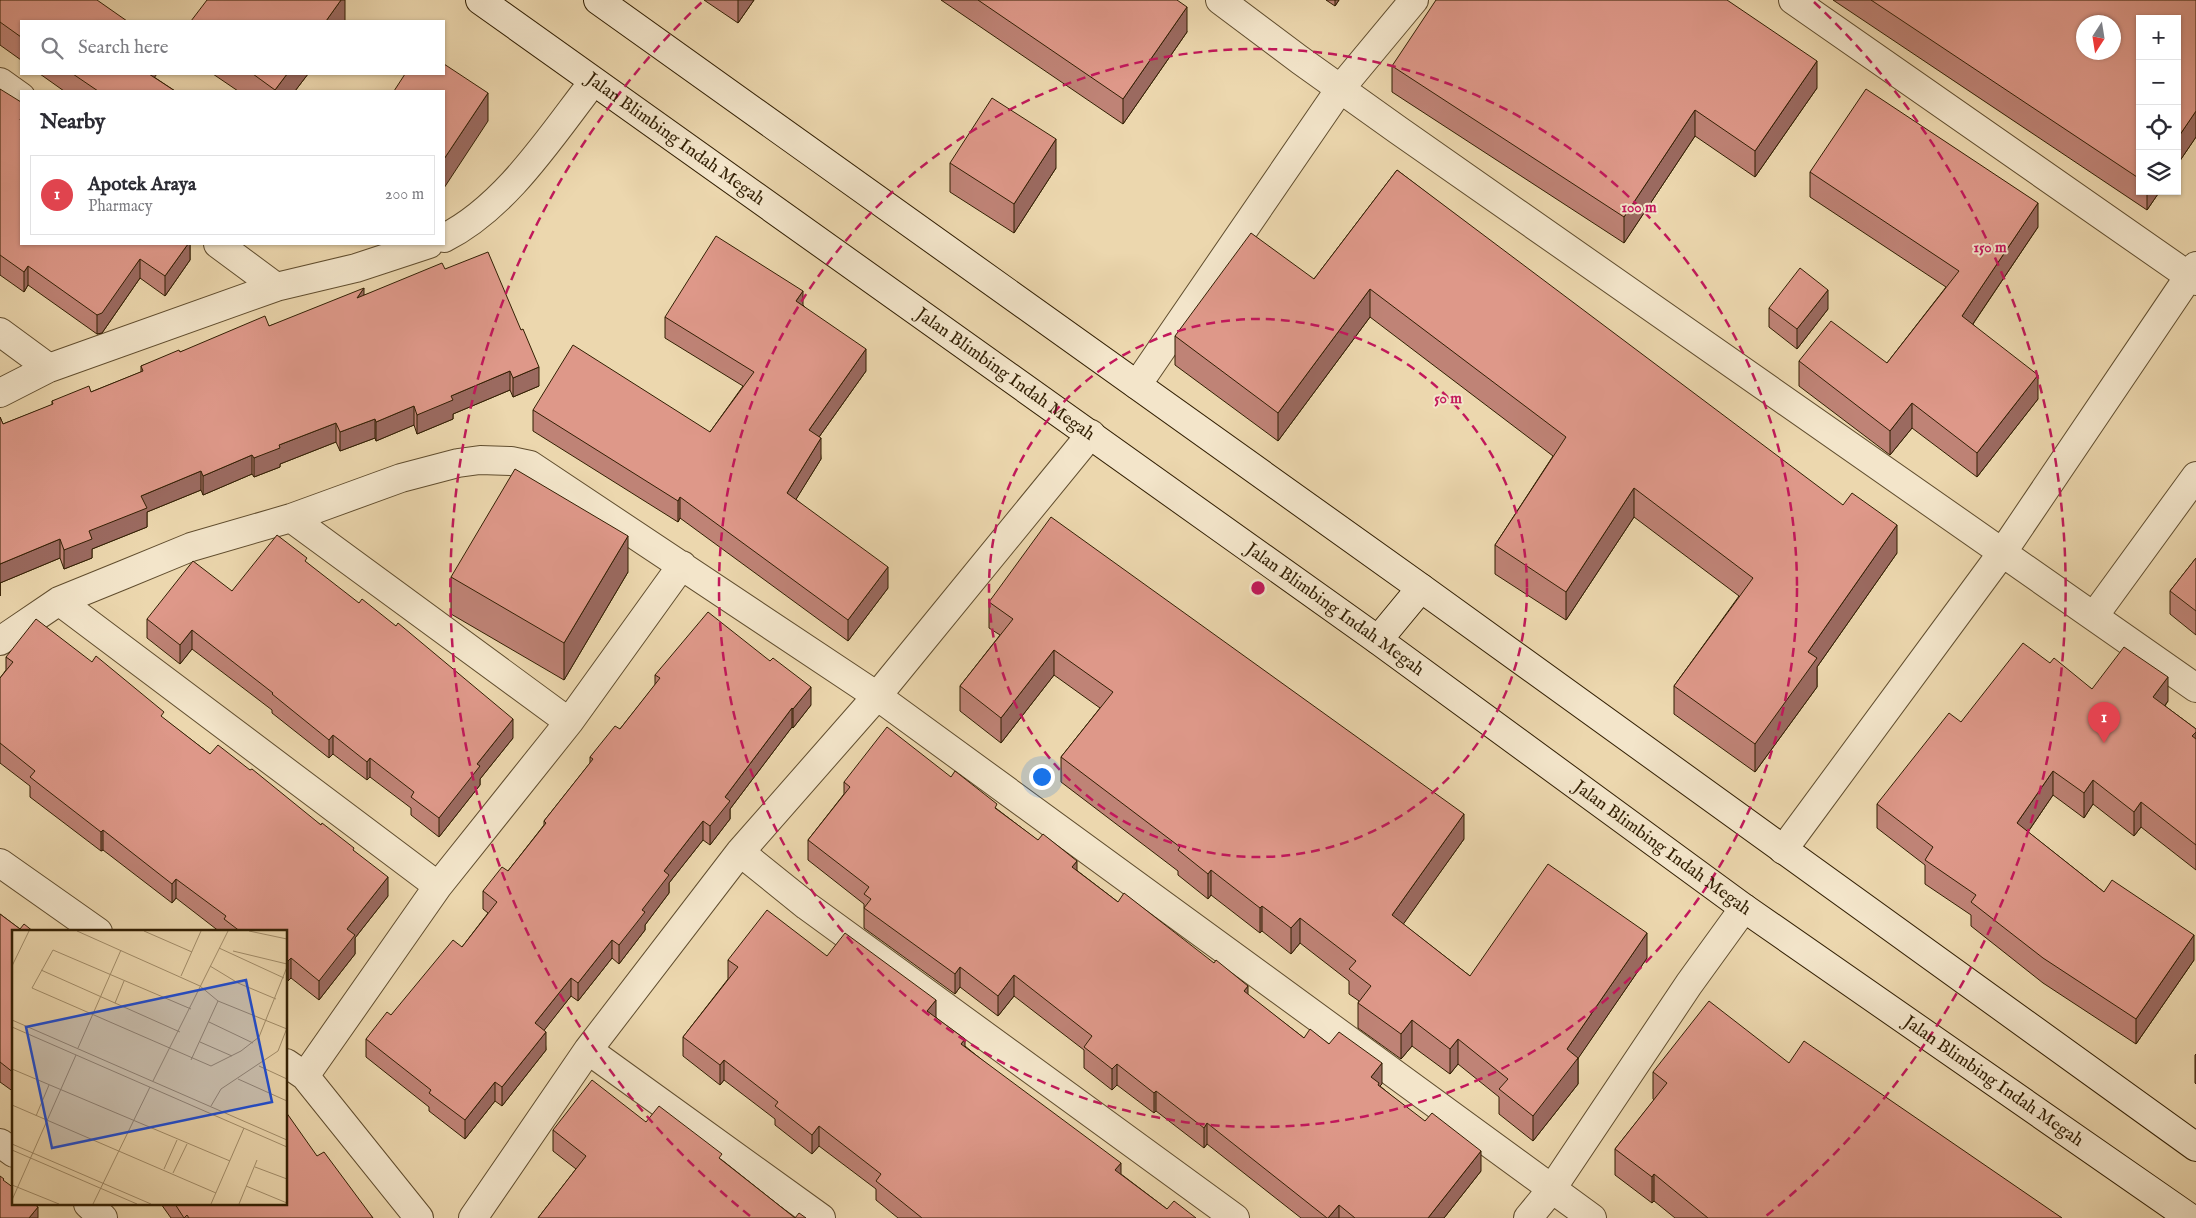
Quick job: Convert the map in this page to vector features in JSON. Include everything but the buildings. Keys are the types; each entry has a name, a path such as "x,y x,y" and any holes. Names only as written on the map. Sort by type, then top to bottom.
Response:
{"street":[{"name":"Jalan Blimbing Indah Megah","path":"480,0 1378,640 1744,908 2190,1218"},
{"path":"598,0 1420,588 2196,1148"},
{"path":"1220,0 1340,89 2196,688"},
{"path":"1137,386 1340,89 1414,0"},
{"path":"1783,850 2002,553 2194,275 1793,0"},
{"path":"0,82 20,96"},
{"path":"445,237 463,228 487,210 529,164 593,82"},
{"path":"219,245 276,287"},
{"path":"0,393 49,368 276,287 356,268 426,245"},
{"path":"0,332 49,368"},
{"path":"473,1218 588,1050 740,852 877,696 1091,434"},
{"path":"0,641 59,601 191,548 291,518 401,478 458,463 497,460 530,465 877,696 1551,1190 1592,1218"},
{"path":"2094,616 2196,476"},
{"path":"291,518 569,722"},
{"path":"419,1218 296,1070 438,886 569,722 682,565"},
{"path":"1378,640 1420,588"},
{"path":"59,601 438,886"},
{"path":"740,852 807,906 1235,1218"},
{"path":"0,863 95,930"},
{"path":"1528,1218 1551,1190 1689,984 1744,908"},
{"path":"588,1050 821,1218"},
{"path":"0,1143 12,1152"},
{"path":"90,1206 103,1218"}],"place":[{"name":"Apotek Araya","path":"2104,743"}]}
